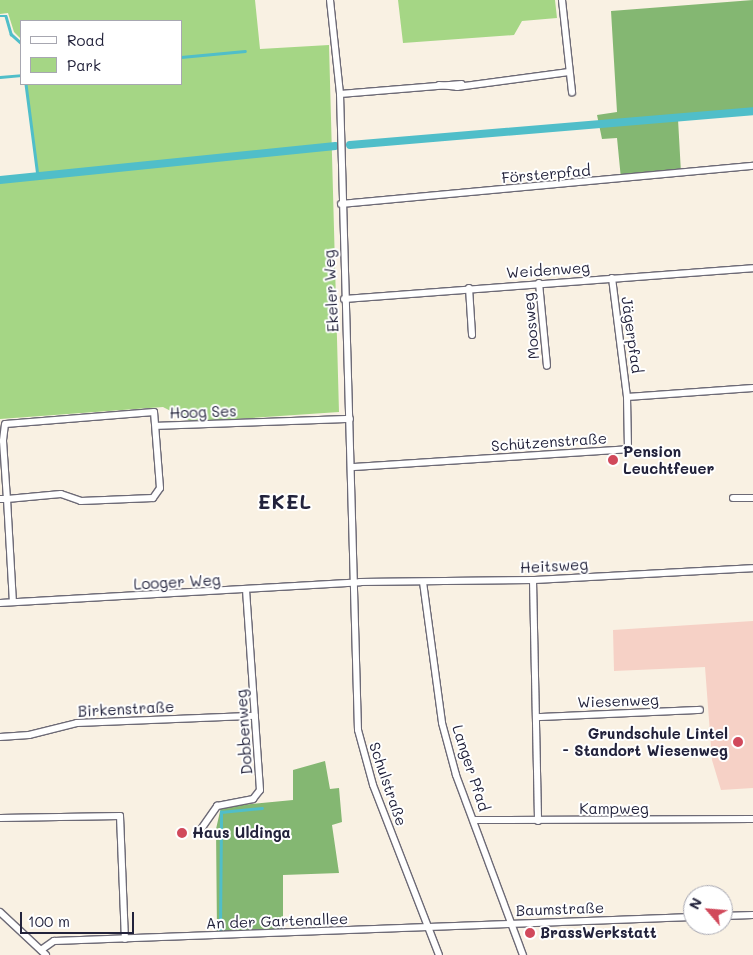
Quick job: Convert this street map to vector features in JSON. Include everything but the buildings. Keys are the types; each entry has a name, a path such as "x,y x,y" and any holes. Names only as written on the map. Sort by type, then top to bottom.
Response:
{"street":[{"name":"Ekeler Weg","path":"330,0 340,94 341,204 355,582"},
{"path":"562,0 572,92"},
{"path":"340,94 462,84 569,72"},
{"name":"Försterpfad","path":"341,204 753,166"},
{"name":"Weidenweg","path":"344,299 469,288 753,268"},
{"name":"Jägerpfad","path":"612,278 628,397"},
{"name":"Moosweg","path":"539,283 547,366"},
{"path":"469,288 472,335"},
{"path":"628,397 753,388"},
{"name":"Schützenstraße","path":"352,467 628,449 628,397"},
{"name":"Hoog Ses","path":"1,441 3,429 11,420 57,417 78,421 154,412 156,426 350,419"},
{"path":"4,499 61,494 81,501 153,498 160,488 156,426"},
{"path":"1,441 13,602"},
{"path":"733,498 753,498"},
{"name":"Heitsweg","path":"355,582 533,580 753,568"},
{"path":"533,580 538,717 538,821"},
{"name":"Looger Weg","path":"0,603 246,592 355,582"},
{"name":"Schulstraße","path":"355,582 360,744 438,955"},
{"name":"Langer Pfad","path":"423,582 442,723 523,955"},
{"name":"Dobbenweg","path":"199,832 217,806 253,799 260,790 246,592"},
{"name":"Wiesenweg","path":"538,717 700,710"},
{"name":"Birkenstraße","path":"0,736 29,735 77,723 255,716"},
{"path":"0,818 120,816 125,939"},
{"name":"Kampweg","path":"475,820 753,819"},
{"path":"0,912 46,955"},
{"path":"733,916 753,915"},
{"name":"Baumstraße","path":"429,928 512,923 683,917"},
{"name":"An der Gartenallee","path":"40,950 54,941 429,928"}],"shaded area":[{"path":"753,621 753,788 721,790 712,760 705,667 614,671 613,630"}],"green space":[{"path":"0,0 255,0 260,49 329,45 339,412 192,422 163,407 0,419 0,183 38,176 26,85 182,85 182,20 20,20 20,38 14,32 8,13 0,14"},
{"path":"398,0 555,0 557,18 522,21 514,35 403,43"},
{"path":"753,0 753,111 678,119 681,173 621,179 617,138 602,139 597,115 617,112 611,11"},
{"path":"325,761 330,789 339,788 342,822 332,825 339,873 283,875 283,934 217,933 216,829 221,807 293,800 293,770"}],"waterway":[{"path":"0,16 6,16 11,34 20,42"},
{"path":"182,57 245,51"},
{"path":"0,77 20,75"},
{"path":"26,85 38,176"},
{"path":"350,145 753,111"},
{"path":"0,180 335,146"},
{"path":"220,931 221,812 262,808"}],"place":[{"name":"Pension Leuchtfeuer","path":"613,460"},
{"name":"Grundschule Lintel - Standort Wiesenweg","path":"738,742"},
{"name":"Haus Uldinga","path":"182,833"},
{"name":"BrassWerkstatt","path":"530,933"}],"district":[{"name":"EKEL","path":"285,501"}]}
